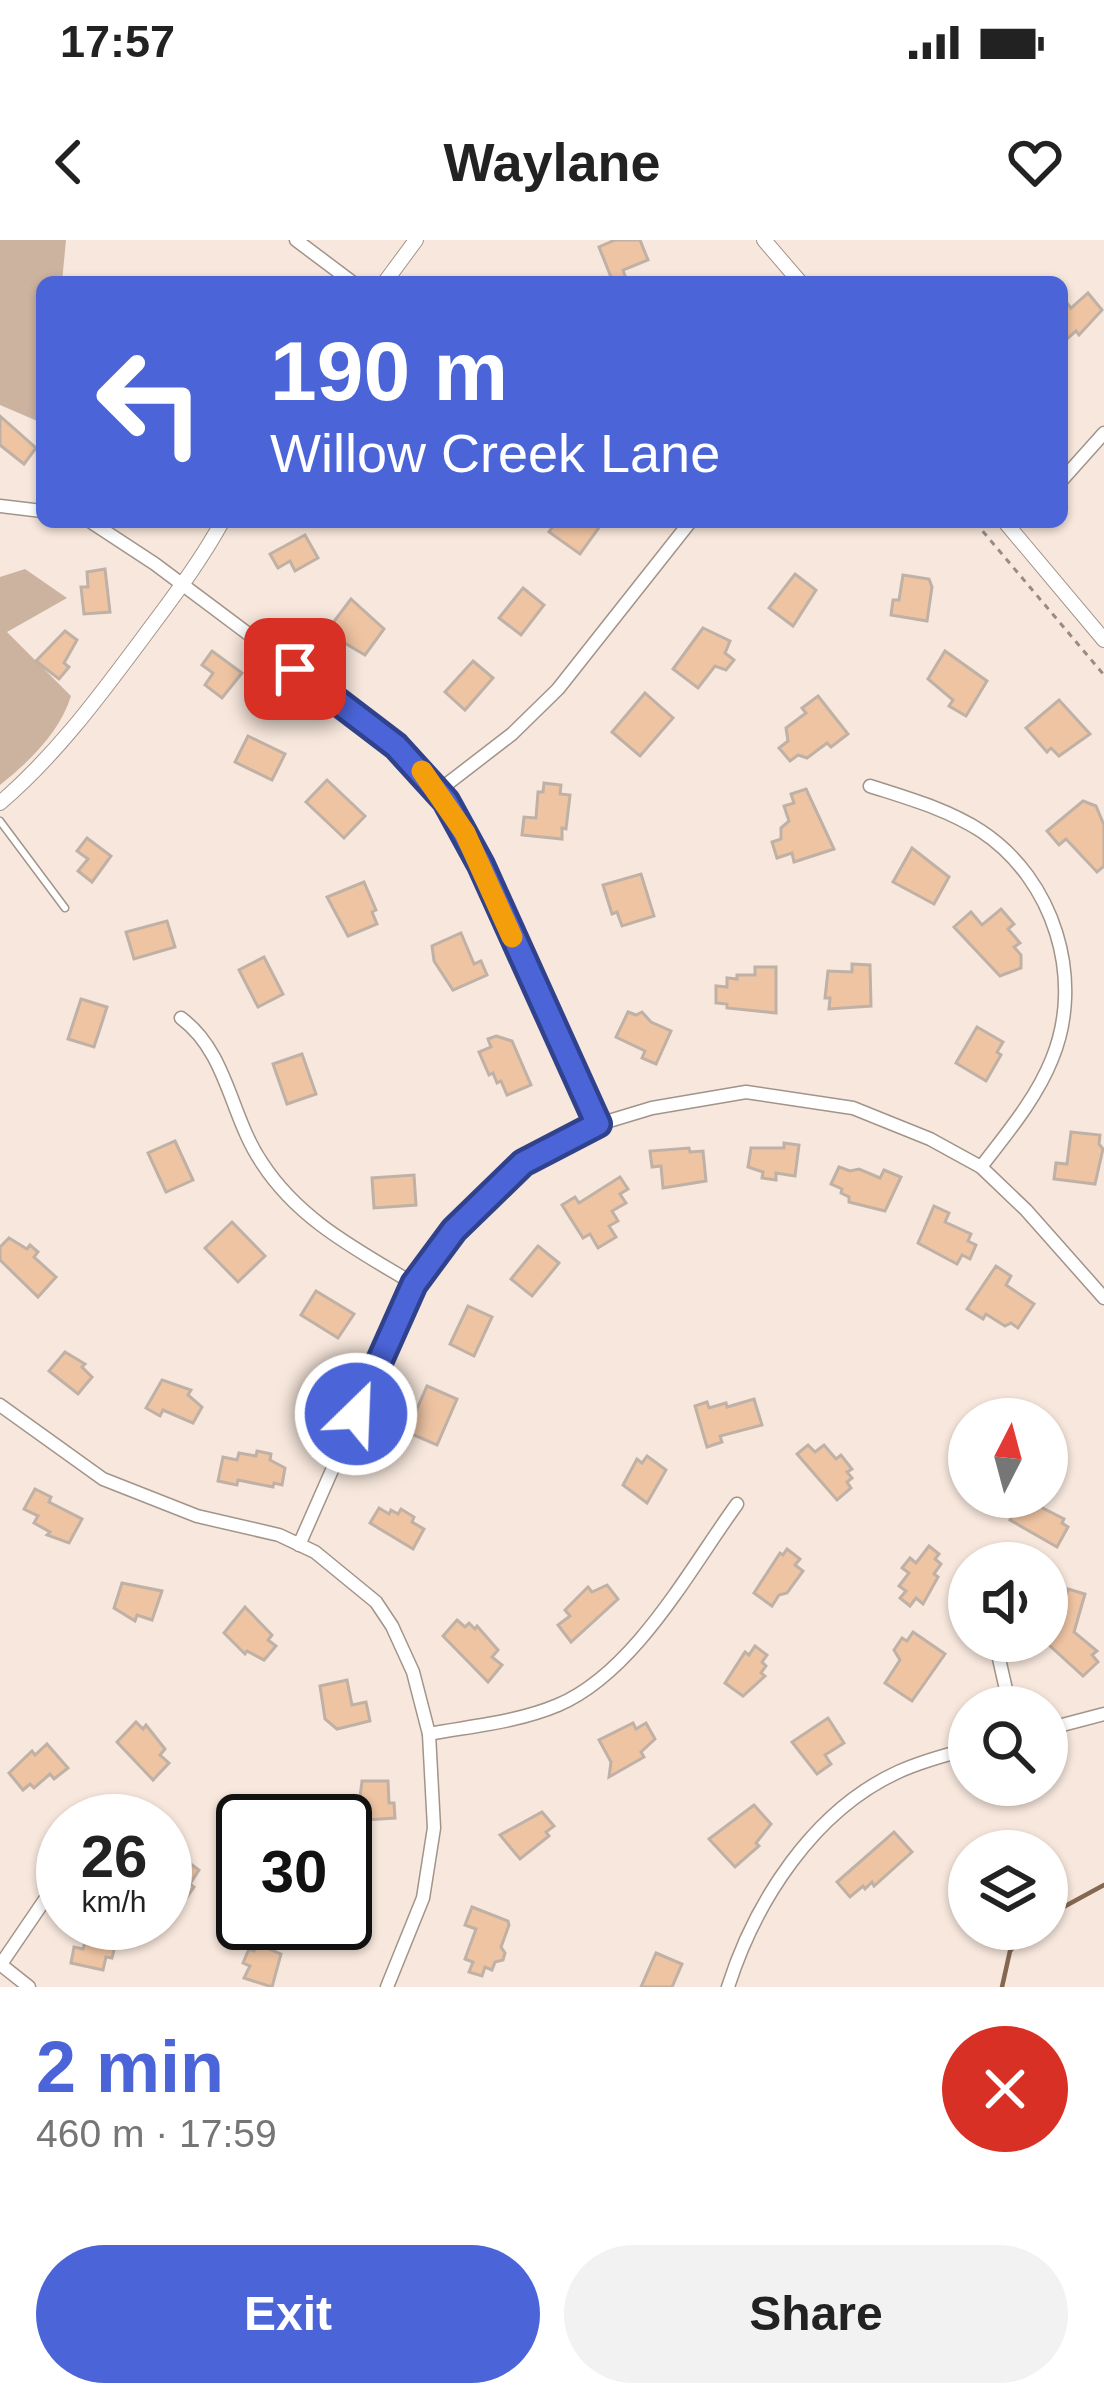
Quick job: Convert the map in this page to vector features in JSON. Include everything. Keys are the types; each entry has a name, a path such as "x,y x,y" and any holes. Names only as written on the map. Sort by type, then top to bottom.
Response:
{"street":[{"path":"296,240 344,276"},
{"path":"389,276 416,240"},
{"path":"764,240 795,276"},
{"path":"1068,473 1104,433"},
{"path":"0,506 36,510"},
{"path":"103,528 370,725 438,791 465,833 598,1124"},
{"path":"0,803 47,761 182,586 218,528"},
{"path":"438,791 512,734 558,689 685,528"},
{"path":"1016,528 1104,640"},
{"path":"870,786 927,804 982,832 1035,888 1061,946 1065,1000 1053,1058 1025,1109 981,1167"},
{"path":"181,1018 211,1047 259,1159 285,1196 323,1228 414,1284"},
{"path":"299,1545 414,1284 454,1230 523,1163 598,1124 652,1108 746,1092 853,1108 930,1139 981,1167 1104,1298"},
{"path":"0,1405 103,1479 182,1510 279,1535 315,1552 376,1602 408,1660 429,1734 434,1784 430,1865 414,1926 387,1987"},
{"path":"429,1734 537,1712 570,1700 599,1681 624,1658 736,1504"},
{"path":"1068,1723 1104,1714"},
{"path":"728,1987 757,1914 828,1822 897,1772 948,1756"},
{"path":"29,1987 0,1964 36,1912"}],"lane":[{"path":"0,820 65,908"}],"path":[{"path":"980,528 1104,675"}],"shaded area":[{"path":"0,240 66,240 63,276 36,276 36,420 0,405"},
{"path":"25,569 67,598 7,632 71,696 42,745 0,785 0,577"}],"building":[{"path":"615,240 640,240 648,260 623,270 625,276 611,276 599,247"},
{"path":"1088,293 1102,310 1079,335 1076,331 1068,338 1068,304 1071,308"},
{"path":"0,416 36,448 24,464 0,445"},
{"path":"552,528 599,528 580,554 549,532"},
{"path":"305,535 318,558 295,571 290,561 278,568 270,554"},
{"path":"105,569 110,612 84,614 81,587 88,587 87,572"},
{"path":"795,574 816,590 793,626 769,608"},
{"path":"903,575 929,579 927,621 891,615"},
{"path":"523,588 544,605 521,635 499,618"},
{"path":"351,599 384,629 365,655 326,632"},
{"path":"703,628 730,641 725,653 734,660 726,670 715,666 698,688 673,669"},
{"path":"65,631 77,640 64,663 69,667 59,679 36,661"},
{"path":"212,651 242,673 222,698 205,685 213,673 202,665"},
{"path":"945,651 987,681 966,716 949,706 953,700 928,679"},
{"path":"473,661 493,678 465,710 445,692"},
{"path":"645,693 673,718 640,756 612,732"},
{"path":"818,696 848,734 831,747 827,743 807,758 798,755 790,761 779,748 788,741 786,728"},
{"path":"1059,700 1090,734 1059,756 1051,748 1047,752 1026,728"},
{"path":"248,736 285,754 272,780 235,762"},
{"path":"327,780 365,816 344,838 306,802"},
{"path":"544,783 561,785 560,794 570,795 562,839 522,835 524,817 536,818 538,792 543,792"},
{"path":"806,789 834,849 794,862 792,853 777,858 772,842 781,839 781,828 789,821 784,806 794,803 791,794"},
{"path":"1083,801 1096,806 1104,825 1104,866 1097,872 1066,839 1059,845 1047,831"},
{"path":"87,838 111,856 92,882 78,871 88,859 77,851"},
{"path":"912,848 949,877 934,904 893,882"},
{"path":"641,874 654,916 622,926 617,912 612,914 603,885"},
{"path":"364,882 377,924 348,936 327,897"},
{"path":"1001,909 1014,924 1008,929 1020,943 1014,947 1021,955 1021,968 1000,976 954,927 971,912 982,925"},
{"path":"167,921 175,947 134,959 126,932"},
{"path":"461,933 474,964 481,961 487,975 453,990 434,961 432,946"},
{"path":"264,957 283,994 258,1007 239,970"},
{"path":"852,964 870,965 871,1006 829,1009 830,998 825,998 828,971 852,972"},
{"path":"755,967 776,967 776,1013 716,1003 716,986 727,987 727,978 737,979 737,975 755,975"},
{"path":"81,999 107,1007 94,1047 68,1039"},
{"path":"628,1012 642,1012 671,1031 656,1064 642,1058 645,1051 616,1037"},
{"path":"977,1027 1003,1042 986,1081 956,1063"},
{"path":"496,1036 512,1041 531,1085 507,1095 501,1081 489,1075 479,1052 491,1047 488,1039"},
{"path":"302,1054 316,1094 287,1104 273,1064"},
{"path":"1071,1132 1100,1135 1103,1149 1095,1184 1054,1179 1056,1163 1067,1164"},
{"path":"175,1141 193,1180 166,1192 148,1153"},
{"path":"784,1143 799,1145 795,1176 776,1173 776,1180 762,1178 763,1172 748,1167 751,1148 784,1148"},
{"path":"689,1148 690,1152 703,1151 706,1181 663,1188 661,1166 652,1167 650,1151"},
{"path":"839,1167 880,1178 884,1170 901,1177 885,1211 849,1202 842,1189 831,1184"},
{"path":"414,1175 416,1205 374,1208 372,1178"},
{"path":"620,1177 628,1189 620,1194 626,1203 612,1211 618,1221 609,1226 616,1237 598,1248 590,1234 583,1238 562,1205 575,1197 579,1203"},
{"path":"934,1206 949,1213 945,1222 971,1234 968,1241 976,1245 970,1259 962,1255 957,1264 918,1243"},
{"path":"232,1222 265,1256 238,1282 205,1248"},
{"path":"9,1238 27,1249 30,1245 38,1252 34,1257 56,1277 38,1297 0,1260 0,1247"},
{"path":"538,1246 559,1263 532,1296 511,1279"},
{"path":"996,1266 1011,1276 1006,1285 1034,1304 1018,1328 986,1314 983,1319 967,1309"},
{"path":"316,1291 354,1314 338,1338 301,1315"},
{"path":"468,1306 492,1317 474,1356 450,1344"},
{"path":"65,1352 85,1364 82,1367 92,1377 78,1394 49,1371"},
{"path":"162,1380 191,1390 188,1395 202,1407 193,1423 146,1408"},
{"path":"427,1386 457,1399 437,1445 407,1432"},
{"path":"754,1399 762,1425 720,1436 722,1442 707,1447 695,1406 707,1402 709,1408 726,1403 727,1407"},
{"path":"808,1445 815,1452 824,1445 852,1469 847,1472 851,1488 837,1500 797,1454"},
{"path":"257,1451 271,1454 270,1460 285,1468 282,1485 218,1481 223,1457 237,1460 239,1453 256,1456"},
{"path":"647,1456 666,1470 647,1503 623,1485 637,1459 642,1463"},
{"path":"35,1489 82,1519 69,1543 47,1535 50,1532 34,1523 38,1516 24,1509"},
{"path":"379,1508 389,1514 401,1509 424,1529 413,1549 370,1523"},
{"path":"1062,1518 1068,1527 1060,1542 1048,1542 1010,1520"},
{"path":"929,1546 939,1554 935,1559 941,1564 934,1574 938,1577 923,1604 916,1598 910,1606 900,1598 906,1591 899,1586 909,1573 902,1568 910,1558 916,1563"},
{"path":"787,1549 800,1559 795,1565 803,1571 772,1606 754,1593"},
{"path":"122,1583 162,1591 152,1620 137,1615 135,1621 114,1608"},
{"path":"607,1585 618,1599 571,1642 558,1625 570,1616 565,1610 588,1587 592,1592"},
{"path":"1068,1589 1085,1594 1074,1632 1097,1651 1092,1655 1098,1662 1083,1676 1068,1662"},
{"path":"245,1607 272,1635 268,1640 276,1646 264,1660 245,1654 224,1633"},
{"path":"457,1620 465,1627 469,1623 477,1626 498,1650 492,1657 502,1665 488,1682 443,1636"},
{"path":"913,1632 945,1654 912,1701 885,1683 900,1660 894,1650"},
{"path":"755,1646 767,1655 762,1662 765,1676 743,1696 725,1683 745,1652 749,1655"},
{"path":"347,1680 352,1705 366,1702 370,1721 337,1729 325,1719 320,1686"},
{"path":"828,1718 844,1743 825,1755 831,1764 817,1774 792,1742"},
{"path":"136,1722 143,1729 146,1725 165,1749 160,1755 169,1763 153,1780 117,1742"},
{"path":"633,1723 636,1729 646,1723 655,1739 641,1752 644,1757 609,1777 611,1762 599,1740"},
{"path":"47,1744 68,1768 54,1779 50,1774 34,1788 30,1784 23,1790 9,1773"},
{"path":"362,1781 388,1781 395,1818 372,1820 372,1794 360,1794"},
{"path":"754,1805 771,1824 756,1843 759,1846 735,1867 709,1839"},
{"path":"542,1812 554,1826 546,1832 549,1836 520,1859 500,1835"},
{"path":"894,1832 912,1852 874,1886 872,1882 863,1886 850,1897 837,1882"},
{"path":"472,1907 509,1925 501,1947 503,1960 495,1962 492,1970 485,1967 482,1976 469,1972 473,1962 465,1959 476,1929 465,1925"},
{"path":"73,1950 114,1950 112,1958 106,1957 103,1970 71,1963"},
{"path":"249,1950 281,1954 272,1987 244,1978 250,1966 243,1963"},
{"path":"656,1953 682,1964 672,1987 641,1987"}],"waterway":[{"path":"1068,1905 1104,1885"},
{"path":"1002,1987 1011,1950"}],"slow traffic":[{"path":"422,771 465,833 512,937"}],"route":[{"path":"295,669 396,746 446,801 481,865 598,1124 523,1163 454,1230 414,1284 356,1414"}]}
